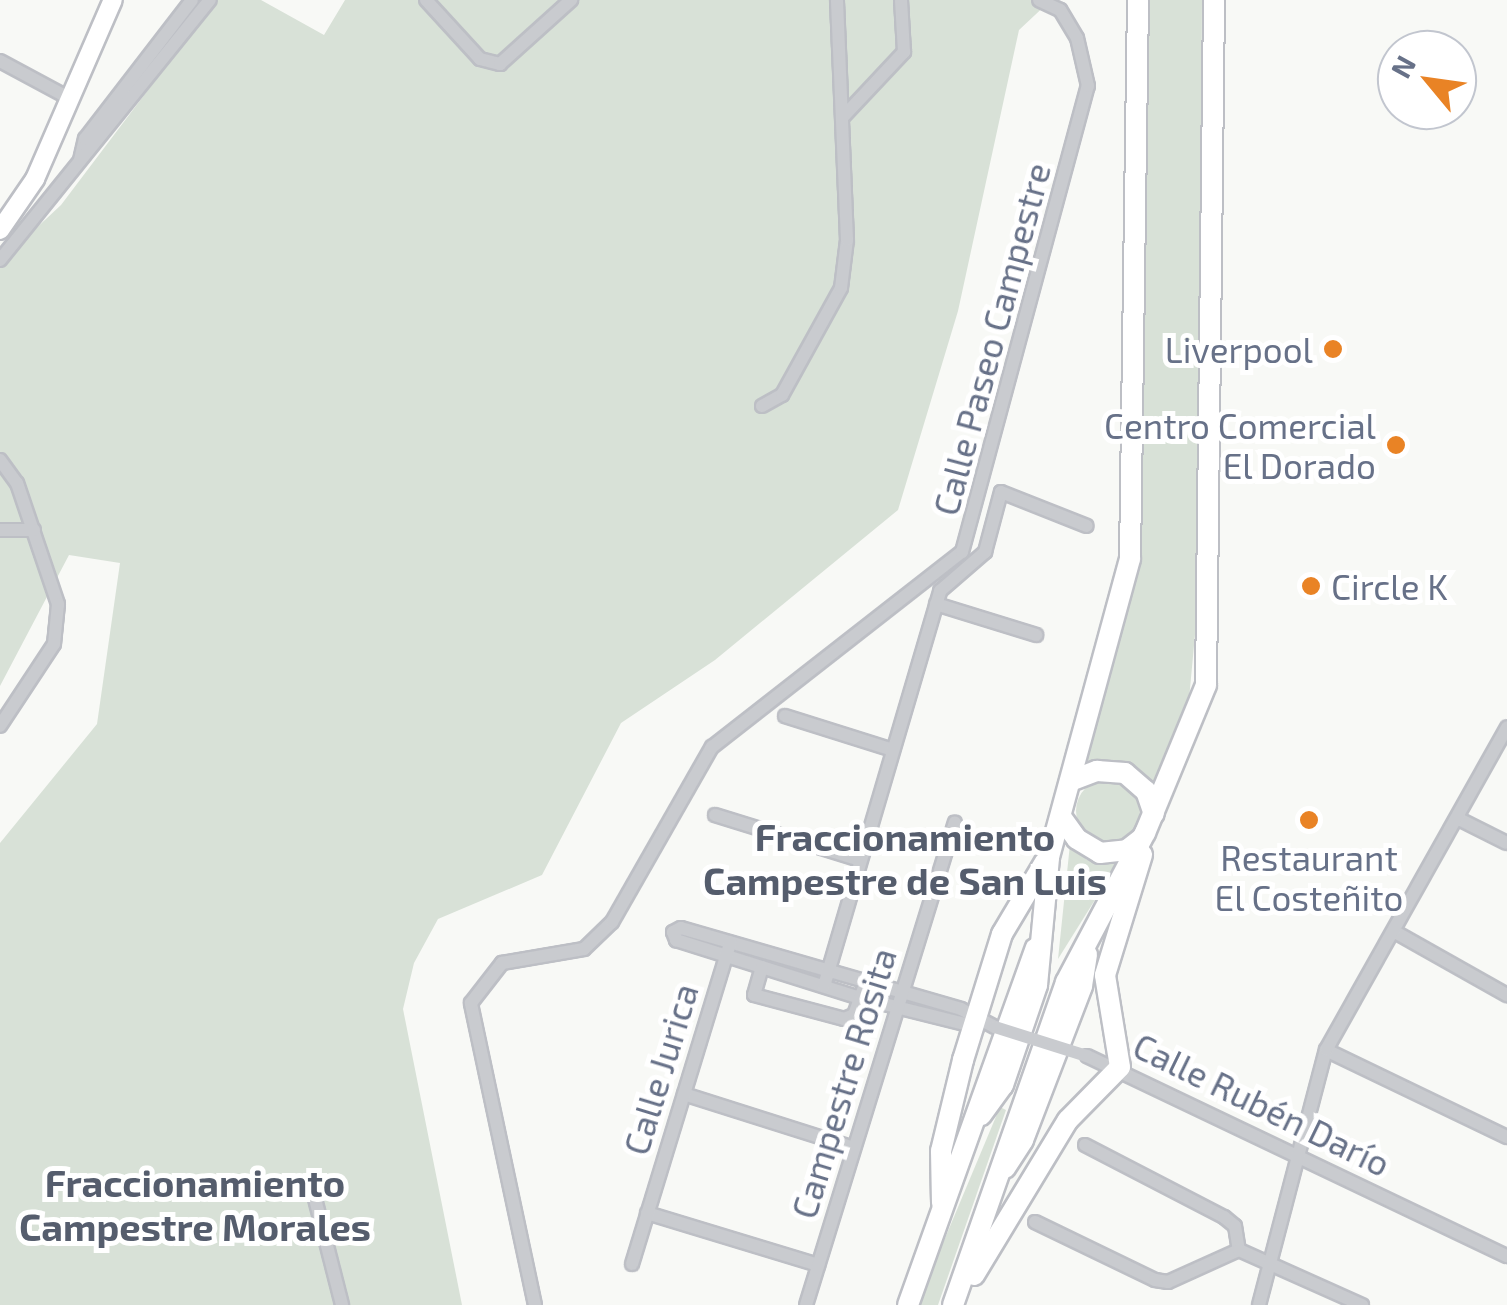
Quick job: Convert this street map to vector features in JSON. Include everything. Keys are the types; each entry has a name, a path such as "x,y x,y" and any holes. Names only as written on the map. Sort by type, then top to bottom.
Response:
{"main road":[{"path":"3,221 35,179 67,98 113,0"},
{"path":"908,1305 981,1116 1003,1085 1037,985 1037,946 1049,857 1073,780 1130,558 1138,0"},
{"path":"957,1305 998,1179 1023,1140 1082,986 1088,947 1150,823 1206,685 1214,0"},
{"path":"957,1305 1004,1216 1068,1120 1120,1067 1105,974 1136,886 1150,823 1146,790 1125,772 1097,771 1073,780"},
{"path":"1061,817 1077,839 1100,853 1127,850 1150,823"},
{"path":"942,1213 940,1152 982,1024 1002,934 1049,857"}],"street":[{"path":"78,166 85,138 192,0"},
{"path":"0,260 210,0"},
{"path":"426,0 480,58 500,64 571,0"},
{"path":"762,406 782,395 841,288 847,240 836,0"},
{"path":"842,118 904,52 902,0"},
{"name":"Calle Paseo Campestre","path":"535,1305 471,1004 482,981 502,963 584,949 612,922 712,747 962,552 1088,86 1077,38 1060,10 1039,0"},
{"path":"0,61 67,98"},
{"path":"0,460 18,483 58,604 54,644 0,726"},
{"path":"824,986 940,590 985,552 1000,492 1088,526"},
{"path":"0,530 34,530"},
{"path":"936,604 1036,635"},
{"path":"785,716 893,750"},
{"path":"1259,1305 1296,1152 1326,1050 1501,755 1507,727"},
{"path":"714,815 860,860"},
{"path":"1461,820 1507,842"},
{"name":"Campestre Rosita","path":"806,1305 955,822"},
{"path":"1395,932 1507,995"},
{"path":"728,949 865,982 982,1024"},
{"path":"728,949 762,966 897,1009 982,1024"},
{"name":"Calle Jurica","path":"632,1264 728,949"},
{"path":"762,966 754,995 844,1019 854,1015 865,982"},
{"name":"Calle Rubén Darío","path":"982,1024 1120,1067 1507,1256"},
{"path":"1326,1050 1507,1137"},
{"path":"684,1094 854,1148"},
{"path":"1085,1146 1224,1217 1235,1226 1240,1250"},
{"path":"312,1187 342,1305"},
{"path":"648,1213 818,1265"},
{"path":"1035,1222 1155,1280 1168,1282 1240,1250 1271,1260 1362,1305"}],"shaded area":[{"path":"216,0 261,0 324,35 345,0 1051,0 1019,30 958,311 898,510 715,660 621,723 542,875 438,919 414,963 403,1009 462,1305 0,1305 0,843 97,724 120,563 69,555 0,686 0,262 61,205"},
{"path":"1149,0 1202,0 1199,592 1188,710 1153,789 1116,761 1085,765 1137,563"},
{"path":"1108,779 1130,789 1140,811 1130,833 1108,843 1086,833 1076,811 1086,789"},
{"path":"1070,844 1087,860 1118,863 1058,959"},
{"path":"1000,1107 1006,1110 938,1305 917,1305"}],"place":[{"name":"Liverpool","path":"1333,349"},
{"name":"Centro Comercial El Dorado","path":"1396,445"},
{"name":"Circle K","path":"1311,586"},
{"name":"Restaurant El Costeñito","path":"1309,820"}],"district":[{"name":"Fraccionamiento Campestre de San Luis","path":"905,859"},
{"name":"Fraccionamiento Campestre Morales","path":"195,1205"}]}
